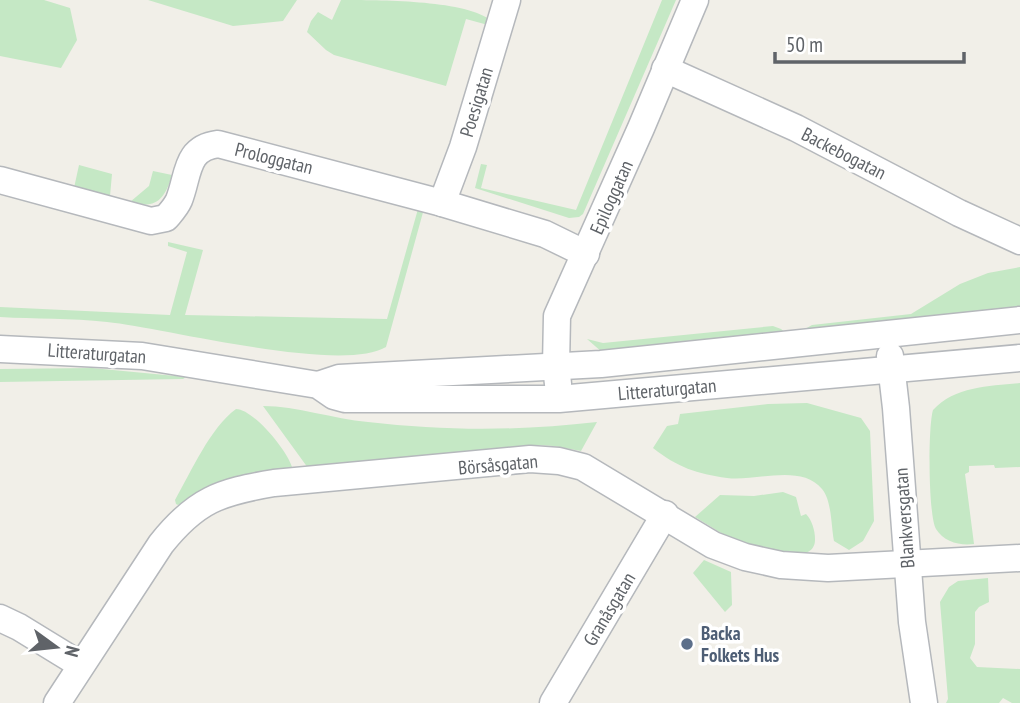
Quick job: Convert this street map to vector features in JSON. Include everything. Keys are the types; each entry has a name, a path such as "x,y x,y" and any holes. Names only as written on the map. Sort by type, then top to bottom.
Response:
{"street":[{"name":"Poesigatan","path":"442,203 463,147 507,0"},
{"name":"Epiloggatan","path":"559,399 556,366 557,316 695,0"},
{"name":"Backebogatan","path":"665,69 796,128 959,213 1020,241"},
{"name":"Prologgatan","path":"0,180 151,221 166,218 179,202 190,163 197,151 218,144 386,186 545,234 586,254"},
{"name":"Litteraturgatan","path":"318,385 339,378 556,366 737,352 1020,320"},
{"name":"Blankversgatan","path":"887,333 896,408 906,563 923,703"},
{"name":"Litteraturgatan","path":"0,349 142,355 318,385 334,396 345,399 559,399 1020,358"},
{"name":"Börsåsgatan","path":"57,703 161,544 178,523 207,501 232,491 274,483 530,459 559,461 583,467 713,545 745,558 781,565 828,568 1020,558"},
{"name":"Granåsgatan","path":"553,703 665,514"},
{"path":"0,618 81,665"}],"green space":[{"path":"0,0 44,0 70,8 77,40 61,68 0,56"},
{"path":"148,0 297,0 283,21 233,26"},
{"path":"341,0 440,5 460,8 489,19 488,25 466,19 446,86 334,55 326,50 307,32 318,12 332,20"},
{"path":"662,0 676,0 583,214 569,218 475,188 481,164 487,165 481,188 576,210"},
{"path":"79,165 112,174 110,196 74,188"},
{"path":"153,171 172,175 162,196 147,205 130,202 149,186"},
{"path":"425,205 386,347 363,354 293,353 107,322 0,317 0,307 170,315 187,252 168,246 168,242 203,250 185,315 387,319 418,209"},
{"path":"1020,267 1020,310 805,333 805,329 812,325 911,314 960,284 988,273"},
{"path":"773,326 787,334 603,353 587,339 603,343"},
{"path":"92,368 186,377 0,382 0,369"},
{"path":"1020,383 1020,467 969,466 969,472 965,474 974,544 958,544 948,540 936,529 931,507 930,451 933,410 962,392"},
{"path":"807,403 861,418 870,431 874,521 863,541 849,550 834,541 828,500 822,489 813,481 790,475 738,479 706,474 679,465 653,448 667,426 678,424 680,414 768,404"},
{"path":"263,406 355,420 426,427 482,429 597,422 581,451 536,445 308,468"},
{"path":"236,409 260,423 284,451 292,467 290,470 230,478 176,504 175,500 209,439"},
{"path":"783,492 796,497 801,516 806,514 813,526 813,548 806,553 783,554 746,545 727,537 695,517 720,495 754,496"},
{"path":"704,560 731,572 732,605 725,612 693,573"},
{"path":"988,578 989,602 975,612 975,644 970,658 977,667 1020,669 1020,703 1012,703 1003,698 999,703 946,703 948,699 940,602 949,587 958,581"}],"place":[{"name":"Backa Folkets Hus","path":"687,644"}]}
